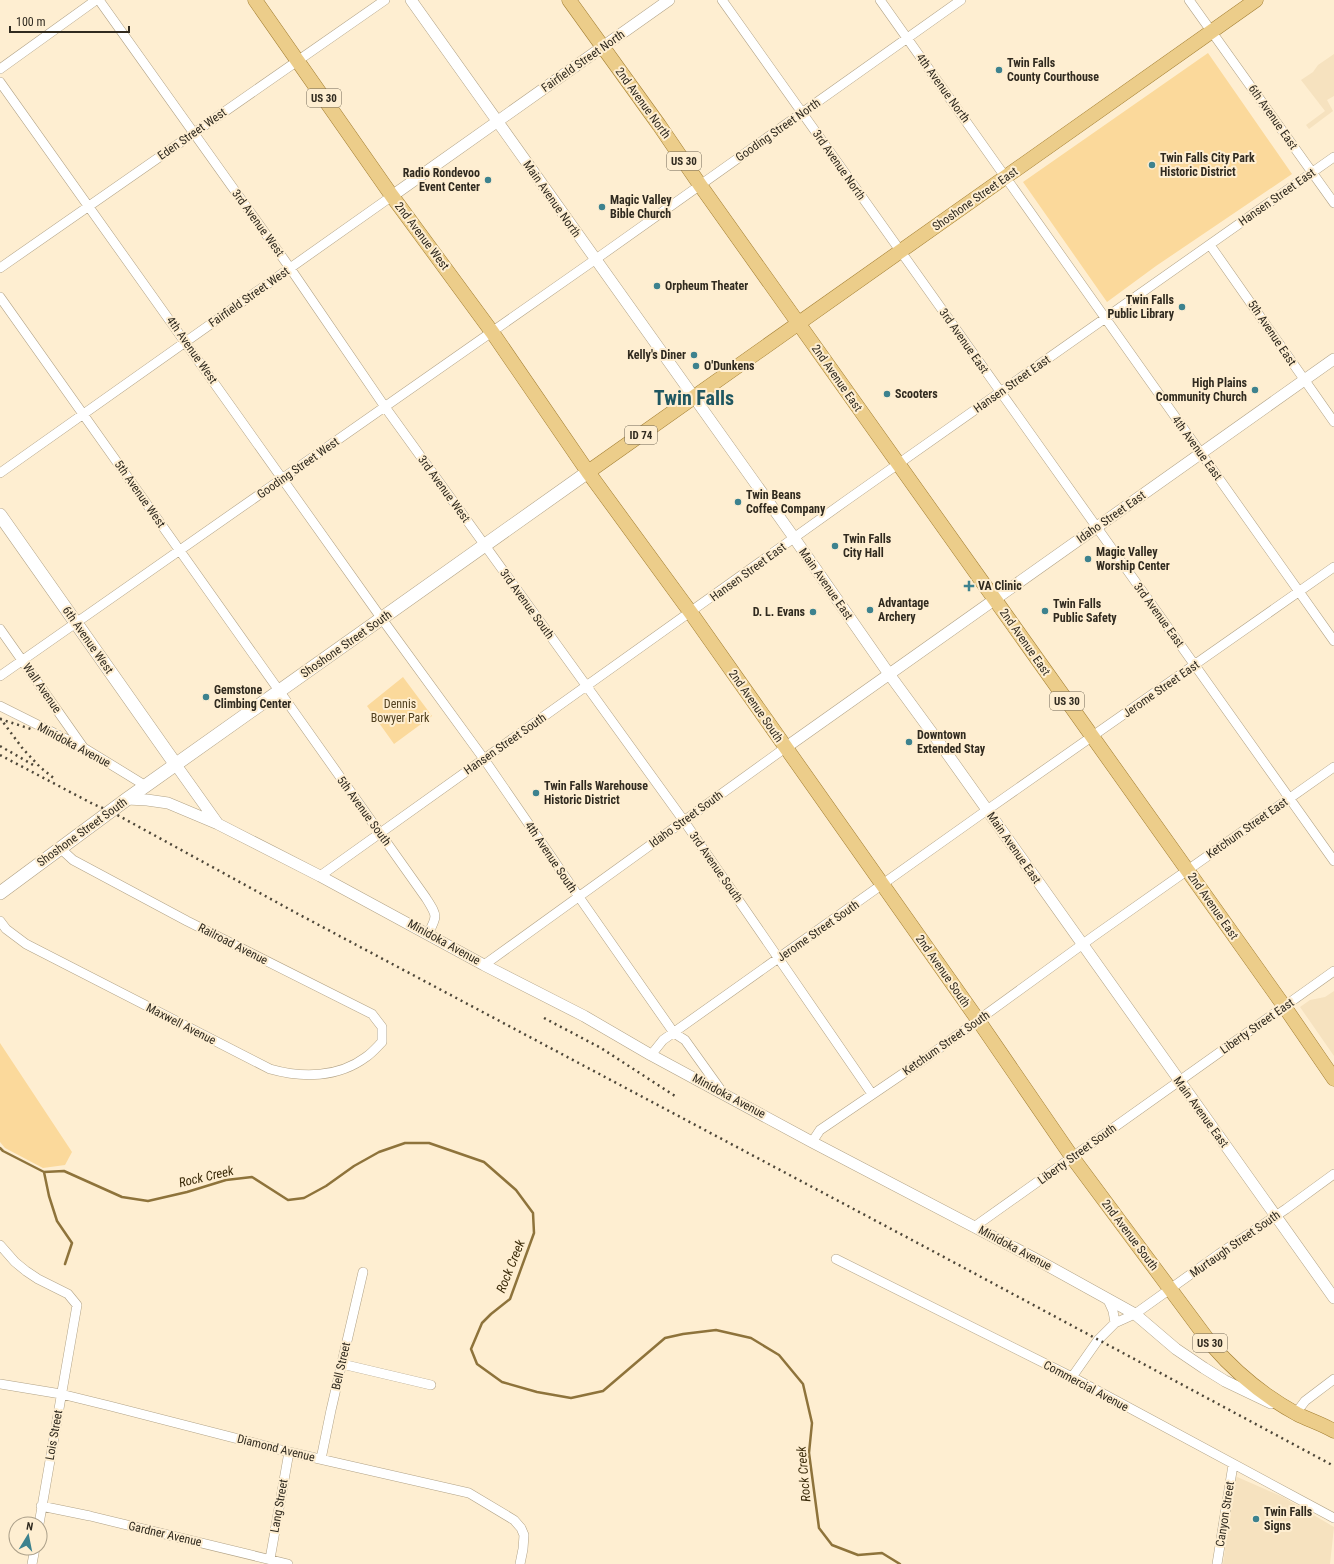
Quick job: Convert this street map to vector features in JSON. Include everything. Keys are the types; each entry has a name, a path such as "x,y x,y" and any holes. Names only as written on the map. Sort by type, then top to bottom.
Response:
{"main road":[{"name":"2nd Avenue West","path":"255,0 392,196 492,332 588,472"},
{"name":"2nd Avenue North","path":"569,0 799,324"},
{"name":"Shoshone Street East","path":"694,397 1256,0"},
{"name":"2nd Avenue East","path":"799,324 1188,870 1334,1079"},
{"name":"Shoshone Street South","path":"0,893 127,799 694,397"},
{"name":"2nd Avenue South","path":"588,472 691,612 882,886 978,1020 1072,1157 1211,1344 1225,1360 1247,1380 1299,1415 1334,1429"},
{"name":"6th Avenue West","path":"0,515 176,765"},
{"path":"1299,1415 1334,1438"}],"street":[{"path":"0,69 96,0"},
{"name":"3rd Avenue West","path":"99,0 290,268 385,407 485,546"},
{"name":"Eden Street West","path":"0,268 385,0"},
{"name":"Main Avenue North","path":"411,0 694,397"},
{"name":"Fairfield Street North","path":"498,122 669,0"},
{"name":"3rd Avenue North","path":"722,0 900,252"},
{"name":"4th Avenue North","path":"880,0 1006,177"},
{"name":"Gooding Street North","path":"596,259 961,0"},
{"name":"6th Avenue East","path":"1190,0 1334,203"},
{"name":"4th Avenue West","path":"0,82 382,619"},
{"name":"Fairfield Street West","path":"0,473 498,122"},
{"name":"Hansen Street East","path":"691,612 898,464 1334,157"},
{"name":"4th Avenue East","path":"1006,177 1334,641"},
{"name":"5th Avenue East","path":"1210,245 1334,422"},
{"name":"3rd Avenue East","path":"900,252 1334,861"},
{"name":"Gooding Street West","path":"0,676 596,259"},
{"name":"5th Avenue West","path":"0,297 279,692"},
{"name":"Idaho Street East","path":"889,674 1334,359"},
{"name":"Main Avenue East","path":"694,397 889,674 1334,1298"},
{"name":"3rd Avenue South","path":"485,546 684,821 780,958 872,1094"},
{"name":"Jerome Street East","path":"987,810 1334,567"},
{"name":"Hansen Street South","path":"320,876 691,612"},
{"name":"4th Avenue South","path":"382,619 484,759 674,1033 685,1040 723,1093"},
{"name":"Wall Avenue","path":"0,629 84,748"},
{"name":"Idaho Street South","path":"484,965 889,674"},
{"name":"5th Avenue South","path":"279,692 380,833 435,914 436,920 428,934"},
{"name":"Minidoka Avenue","path":"0,706 84,748 146,786"},
{"name":"Minidoka Avenue","path":"176,765 218,824 320,876 484,965 584,1016 651,1055 1135,1314 1176,1349 1204,1368 1257,1397 1299,1415"},
{"name":"Ketchum Street East","path":"1082,945 1334,767"},
{"path":"127,799 168,803 218,824"},
{"name":"Jerome Street South","path":"651,1055 663,1040 987,810"},
{"name":"Railroad Avenue","path":"60,848 73,860 187,921 372,1014 382,1028 382,1042 373,1050"},
{"name":"Maxwell Avenue","path":"0,921 6,929 26,944 270,1070 289,1075 311,1076 329,1073 367,1057 373,1050"},
{"name":"Ketchum Street South","path":"812,1142 820,1130 926,1058 1082,945"},
{"name":"Liberty Street East","path":"1179,1081 1334,971"},
{"name":"Liberty Street South","path":"974,1227 1179,1081"},
{"name":"Murtaugh Street South","path":"1115,1323 1135,1314 1334,1174"},
{"name":"Lois Street","path":"0,1245 15,1262 26,1271 38,1279 68,1294 76,1305 70,1347 39,1516"},
{"name":"Commercial Avenue","path":"836,1259 1072,1377 1334,1518"},
{"name":"Bell Street","path":"322,1459 363,1272"},
{"path":"1072,1377 1098,1340 1115,1323 1113,1310 1108,1300"},
{"path":"342,1364 431,1385"},
{"path":"1299,1415 1305,1401 1334,1379"},
{"name":"Diamond Avenue","path":"0,1384 61,1394 289,1452 469,1493 514,1520 521,1528 524,1535 520,1564"},
{"name":"Lang Street","path":"270,1559 289,1452"},
{"name":"Canyon Street","path":"1217,1564 1233,1465"},
{"name":"Gardner Avenue","path":"41,1506 98,1518 288,1564"}],"shaded area":[{"path":"1334,54 1334,96 1327,100 1333,111 1309,129 1306,125 1325,111 1301,80 1313,72 1318,65"},
{"path":"1334,991 1334,1056 1300,1007 1310,1000 1325,997"},
{"path":"1235,1476 1283,1497 1334,1527 1330,1564 1223,1564"}],"green space":[{"path":"1208,53 1292,174 1156,266 1107,302 1023,182"},
{"name":"Dennis Bowyer Park","path":"403,677 432,716 394,744 367,706"},
{"path":"0,1043 72,1152 65,1165 43,1168 5,1148 0,1142"}],"waterway":[{"name":"Rock Creek","path":"0,1148 44,1172 64,1171 122,1197 148,1201 187,1192 226,1180 252,1177 288,1200 304,1198 326,1186 354,1166 379,1152 405,1143 429,1143 484,1162 516,1190 533,1213 534,1233 510,1299 482,1323 471,1349 477,1364 502,1382 537,1392 571,1398 603,1391 665,1338 716,1330 751,1338 779,1355 803,1384 812,1423 809,1453 819,1528 832,1545 858,1555 882,1553 900,1564"},
{"path":"44,1172 49,1196 57,1221 72,1243 65,1264"}],"railway":[{"path":"0,718 23,749 40,767 56,780"},
{"path":"0,719 34,730"},
{"path":"0,746 35,766"},
{"path":"0,755 93,804 110,811 300,915 1334,1466"},
{"path":"544,1018 601,1048 675,1096"}],"place":[{"name":"Twin Falls County Courthouse","path":"999,70"},
{"name":"Twin Falls City Park Historic District","path":"1152,165"},
{"name":"Radio Rondevoo Event Center","path":"488,180"},
{"name":"Magic Valley Bible Church","path":"602,207"},
{"name":"Orpheum Theater","path":"657,286"},
{"name":"Twin Falls Public Library","path":"1182,307"},
{"name":"Kelly's Diner","path":"694,355"},
{"name":"O'Dunkens","path":"696,366"},
{"name":"High Plains Community Church","path":"1255,390"},
{"name":"Scooters","path":"887,394"},
{"name":"Twin Beans Coffee Company","path":"738,502"},
{"name":"Twin Falls City Hall","path":"835,546"},
{"name":"Magic Valley Worship Center","path":"1088,559"},
{"name":"VA Clinic","path":"969,586"},
{"name":"Advantage Archery","path":"870,610"},
{"name":"Twin Falls Public Safety","path":"1045,611"},
{"name":"D. L. Evans","path":"813,612"},
{"name":"Gemstone Climbing Center","path":"206,697"},
{"name":"Downtown Extended Stay","path":"909,742"},
{"name":"Twin Falls Warehouse Historic District","path":"536,793"},
{"name":"Twin Falls Signs","path":"1256,1519"}],"district":[{"name":"Twin Falls","path":"694,398"}]}
